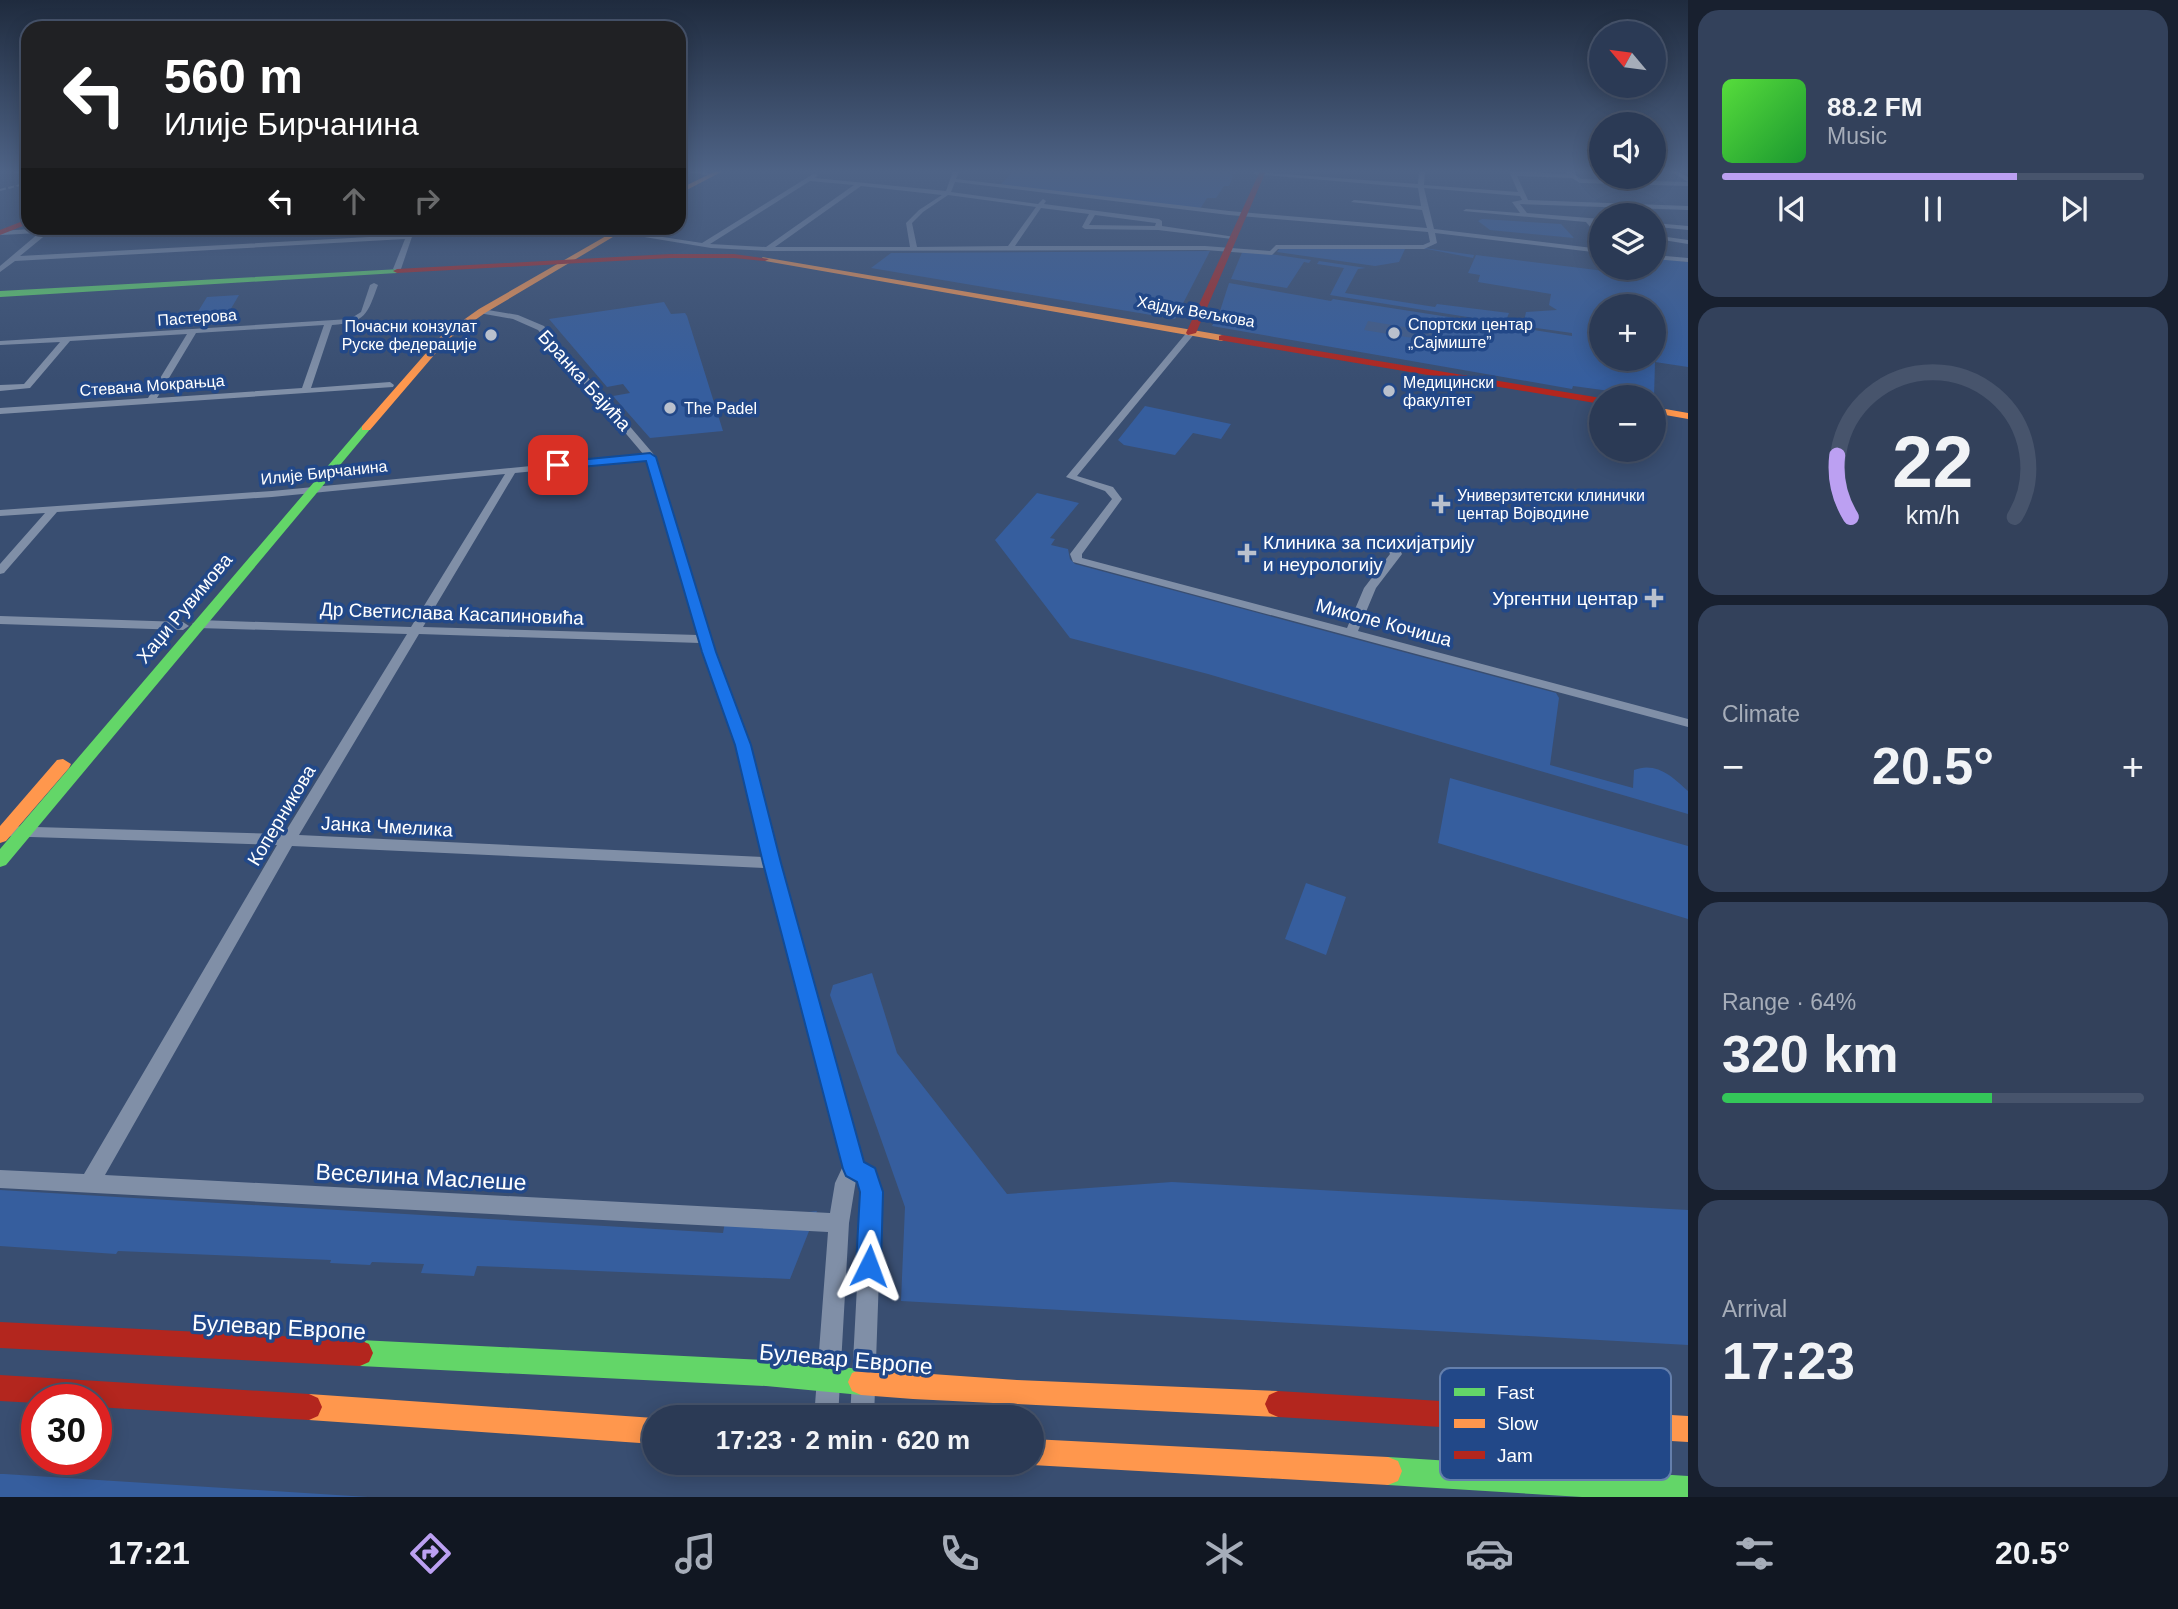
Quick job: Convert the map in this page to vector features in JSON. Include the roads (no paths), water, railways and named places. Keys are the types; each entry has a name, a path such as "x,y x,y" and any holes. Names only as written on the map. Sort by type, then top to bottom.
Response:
{"street":[{"path":"0,270 34,241"},
{"path":"13,259 339,241"},
{"path":"397,269 407,241"},
{"path":"396,384 443,338 596,241"},
{"path":"396,384 442,331 524,279 600,241"},
{"path":"680,241 767,249 914,249 1010,248 1091,241"},
{"path":"703,245 710,241"},
{"path":"767,249 779,241"},
{"path":"912,241 914,249"},
{"path":"1010,248 1015,241"},
{"path":"1192,330 1230,241"},
{"path":"1255,241 1272,253 1276,247 1424,247 1434,241"},
{"path":"1515,241 1589,250"},
{"path":"595,245 592,251 594,254 627,257"},
{"name":"Хајдук Вељкова","path":"560,262 670,256"},
{"name":"Хајдук Вељкова","path":"560,262 670,256 734,256 782,260 1046,306 1069,307 1339,357 1589,399"},
{"path":"1666,258 1688,260"},
{"path":"0,293 560,262"},
{"path":"0,293 560,262"},
{"path":"505,267 525,270 524,279"},
{"name":"Пастерова","path":"0,343 352,321 362,317 374,285"},
{"name":"Бранка Бајића","path":"482,311 515,317 541,328 650,457 705,639 743,745 854,1169 867,1176 872,1192 862,1405"},
{"path":"305,391 329,323"},
{"name":"Хајдук Вељкова","path":"1076,554 1117,499 1105,487 1071,477 1192,330"},
{"path":"151,401 193,331"},
{"path":"0,388 27,386 67,339"},
{"name":"Стевана Мокрањца","path":"0,411 396,384"},
{"name":"Хаџи Рувимова","path":"0,861 191,625 396,384"},
{"path":"1666,412 1688,416"},
{"name":"Илије Бирчанина","path":"0,513 305,490 650,457"},
{"name":"Коперникова","path":"89,1184 288,840 513,469"},
{"path":"0,571 54,509"},
{"path":"1351,634 1370,588 1396,554 1391,543"},
{"name":"Миколе Кочиша","path":"1076,554 1077,560 1086,563 1688,723"},
{"name":"Др Светислава Касапиновића","path":"0,620 705,639"},
{"name":"Хаџи Рувимова","path":"1,833 191,625"},
{"name":"Јанка Чмелика","path":"1,833 288,840 772,863"},
{"path":"827,1405 839,1223 845,1183 848,1174 854,1169"},
{"name":"Веселина Маслеше","path":"0,1179 839,1223"},
{"name":"Булевар Европе","path":"0,1335 766,1373 948,1390 1134,1396 1440,1414"},
{"path":"0,1388 642,1430"},
{"path":"1044,1452 1440,1474"},
{"path":"1528,1480 1688,1490"}],"place":[{"name":"Спортски центар „Сајмиште”","path":"1394,333"},
{"name":"Почасни конзулат Руске федерације","path":"491,335"},
{"name":"Медицински факултет","path":"1389,391"},
{"name":"The Padel","path":"670,408"},
{"name":"Универзитетски клинички центар Војводине","path":"1441,504"},
{"name":"Клиника за психијатрију и неурологију","path":"1247,553"},
{"name":"Ургентни центар","path":"1654,598"}]}
